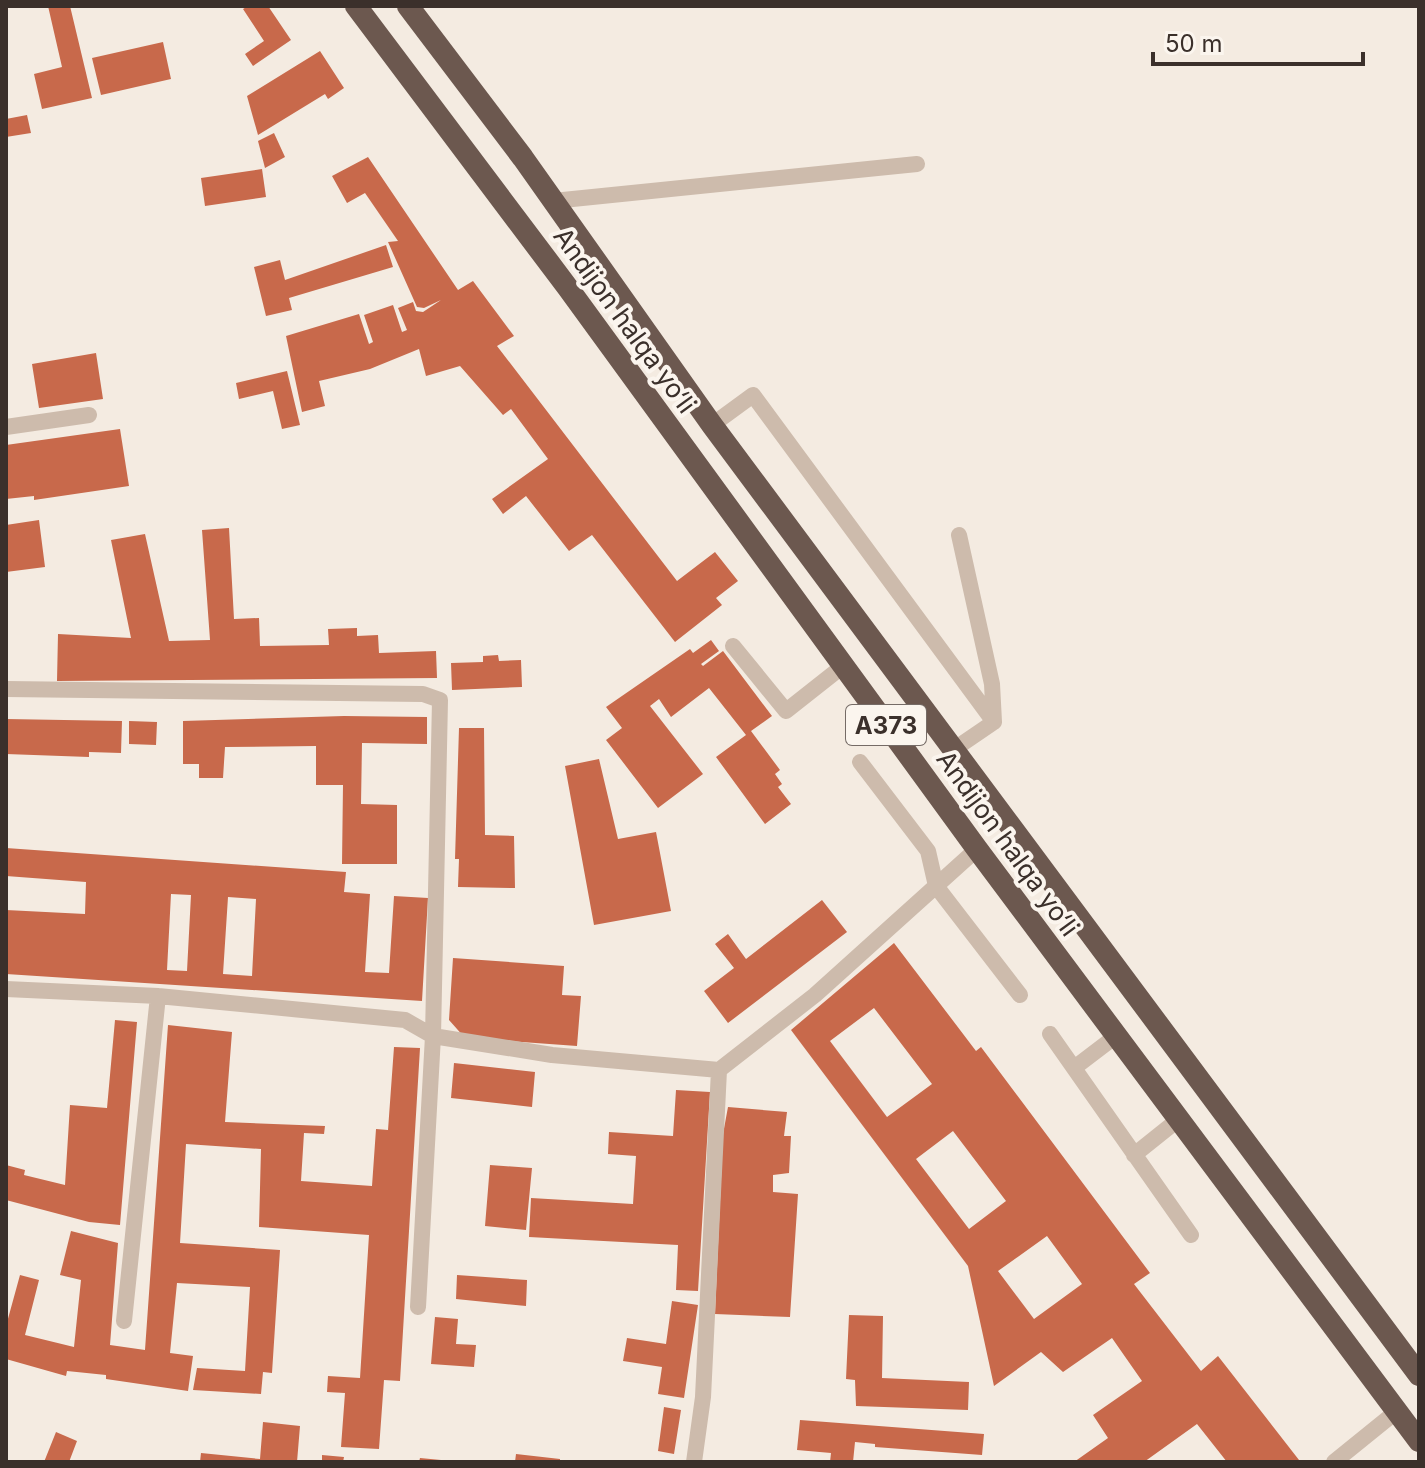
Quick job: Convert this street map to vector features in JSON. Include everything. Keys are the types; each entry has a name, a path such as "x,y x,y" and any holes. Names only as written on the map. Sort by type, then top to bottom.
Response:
{"highway":[{"name":"Andijon halqa yo‘li","path":"356,6 568,288 977,849 1419,1441"},
{"name":"Andijon halqa yo‘li","path":"408,6 553,201 712,425 1419,1375"}],"lane":[{"path":"553,201 917,164"},
{"path":"712,425 753,395 994,722"},
{"path":"6,427 89,415"},
{"path":"959,535 992,684 994,722"},
{"path":"733,646 786,711 843,666"},
{"path":"6,689 436,696 442,712 433,1036 418,1307"},
{"path":"953,750 994,722"},
{"path":"860,762 928,851 936,886 1020,995"},
{"path":"6,989 158,996 405,1020 433,1036 552,1055 719,1070 815,995 977,849"},
{"path":"124,1321 158,996"},
{"path":"1050,1034 1191,1235"},
{"path":"1074,1068 1116,1036"},
{"path":"694,1462 703,1397 719,1070"},
{"path":"1134,1155 1179,1119"},
{"path":"1334,1462 1397,1411"}],"building":[{"path":"48,6 70,6 92,98 42,109 34,74 62,67"},
{"path":"268,6 291,40 253,66 245,54 264,41 243,9"},
{"path":"163,42 171,79 101,95 92,58"},
{"path":"320,51 344,88 328,99 325,94 258,135 247,96"},
{"path":"27,115 31,133 6,137 6,119"},
{"path":"274,133 285,157 265,168 258,141"},
{"path":"368,157 458,290 473,281 514,336 497,346 677,581 715,552 738,581 716,598 722,605 675,642 592,535 569,551 526,496 503,514 492,499 548,459 511,409 503,415 460,366 426,376 419,349 370,369 319,381 325,406 302,412 286,336 359,314 369,344 373,342 364,315 393,305 402,332 407,330 398,308 413,302 416,311 423,312 441,300 424,308 417,307 388,242 398,241 365,193 347,203 332,176"},
{"path":"262,169 266,197 205,206 201,178"},
{"path":"386,245 393,267 289,298 292,310 266,316 254,267 280,260 285,280"},
{"path":"96,353 103,399 39,408 32,364"},
{"path":"287,371 300,425 282,429 273,391 239,399 236,383"},
{"path":"120,429 129,486 34,500 34,496 6,499 6,445"},
{"path":"39,520 45,567 6,572 6,525"},
{"path":"229,528 234,619 259,618 260,646 329,645 328,629 357,628 357,636 378,635 379,653 436,651 437,678 57,681 58,634 131,638 111,540 145,534 169,641 210,640 202,530"},
{"path":"711,640 719,651 701,664 703,666 723,651 772,716 751,731 780,770 775,774 782,784 778,787 791,804 765,824 716,757 746,735 709,688 671,717 659,699 650,706 703,774 658,808 606,740 622,728 606,707 690,649 693,653"},
{"path":"498,655 499,661 521,660 522,687 452,690 451,663 483,662 483,656"},
{"path":"427,717 427,744 362,743 361,804 397,805 397,864 342,864 343,785 316,785 316,746 225,747 223,778 199,778 199,764 183,764 183,721"},
{"path":"6,719 122,721 121,753 89,752 89,757 6,754"},
{"path":"129,721 157,722 156,745 129,744"},
{"path":"459,728 484,728 485,835 514,836 515,888 458,887 459,859 455,859"},
{"path":"599,759 618,839 656,832 671,911 594,925 565,766"},
{"path":"6,848 346,872 344,892 370,894 365,972 389,973 394,896 428,898 422,1001 6,974 6,910 85,914 86,882 6,876","holes":["171,894 191,895 187,971 167,970","228,897 256,899 252,976 223,974"]},
{"path":"822,900 847,932 728,1023 704,991 734,968 715,944 728,934 746,959"},
{"path":"894,943 976,1051 981,1047 1150,1273 1134,1284 1201,1371 1218,1356 1299,1460 1227,1462 1197,1424 1144,1462 1074,1462 1108,1438 1093,1415 1142,1381 1112,1338 1063,1372 1041,1352 994,1386 968,1266 791,1030","holes":["874,1008 932,1084 887,1117 830,1041","953,1131 1006,1201 969,1229 916,1159","1047,1236 1082,1284 1034,1319 998,1271"]},
{"path":"453,958 564,966 562,995 581,996 577,1046 465,1038 449,1020"},
{"path":"115,1020 137,1022 120,1225 89,1222 6,1200 6,1165 25,1170 24,1175 65,1185 70,1105 107,1108"},
{"path":"168,1025 232,1032 225,1122 325,1126 324,1134 304,1133 301,1181 372,1186 376,1129 388,1130 394,1047 420,1048 400,1381 384,1380 379,1449 341,1447 345,1393 327,1392 328,1376 360,1378 369,1235 259,1227 261,1149 186,1144 180,1243 280,1250 272,1373 263,1372 261,1394 193,1390 197,1368 245,1371 250,1287 177,1283 170,1353 193,1356 188,1391 106,1379 106,1375 67,1371 66,1376 6,1359 6,1326 20,1275 39,1280 25,1335 74,1347 81,1280 60,1275 71,1231 118,1243 110,1345 145,1350"},
{"path":"454,1063 535,1072 532,1107 451,1098"},
{"path":"676,1090 710,1092 698,1291 676,1290 678,1245 529,1237 531,1198 633,1204 636,1156 608,1154 609,1132 673,1136"},
{"path":"728,1107 787,1112 784,1136 791,1136 789,1173 773,1175 773,1192 798,1194 790,1317 715,1314 723,1134"},
{"path":"490,1165 532,1168 526,1230 485,1226"},
{"path":"457,1275 527,1280 526,1306 456,1299"},
{"path":"672,1301 698,1305 684,1398 658,1394 662,1367 623,1361 627,1338 666,1344"},
{"path":"849,1315 883,1316 882,1378 969,1382 968,1410 856,1406 855,1380 846,1379"},
{"path":"435,1317 458,1319 456,1344 476,1345 474,1367 431,1364"},
{"path":"664,1407 681,1410 674,1454 658,1451"},
{"path":"800,1420 984,1434 982,1455 875,1447 875,1444 855,1442 853,1462 830,1462 831,1453 797,1450"},
{"path":"263,1422 300,1426 297,1462 200,1462 201,1453 260,1459"},
{"path":"56,1432 77,1441 69,1462 44,1462"},
{"path":"516,1454 560,1459 560,1462 515,1462"},
{"path":"322,1455 344,1457 343,1462 322,1462"},
{"path":"420,1458 441,1460 441,1462 419,1462"}]}
